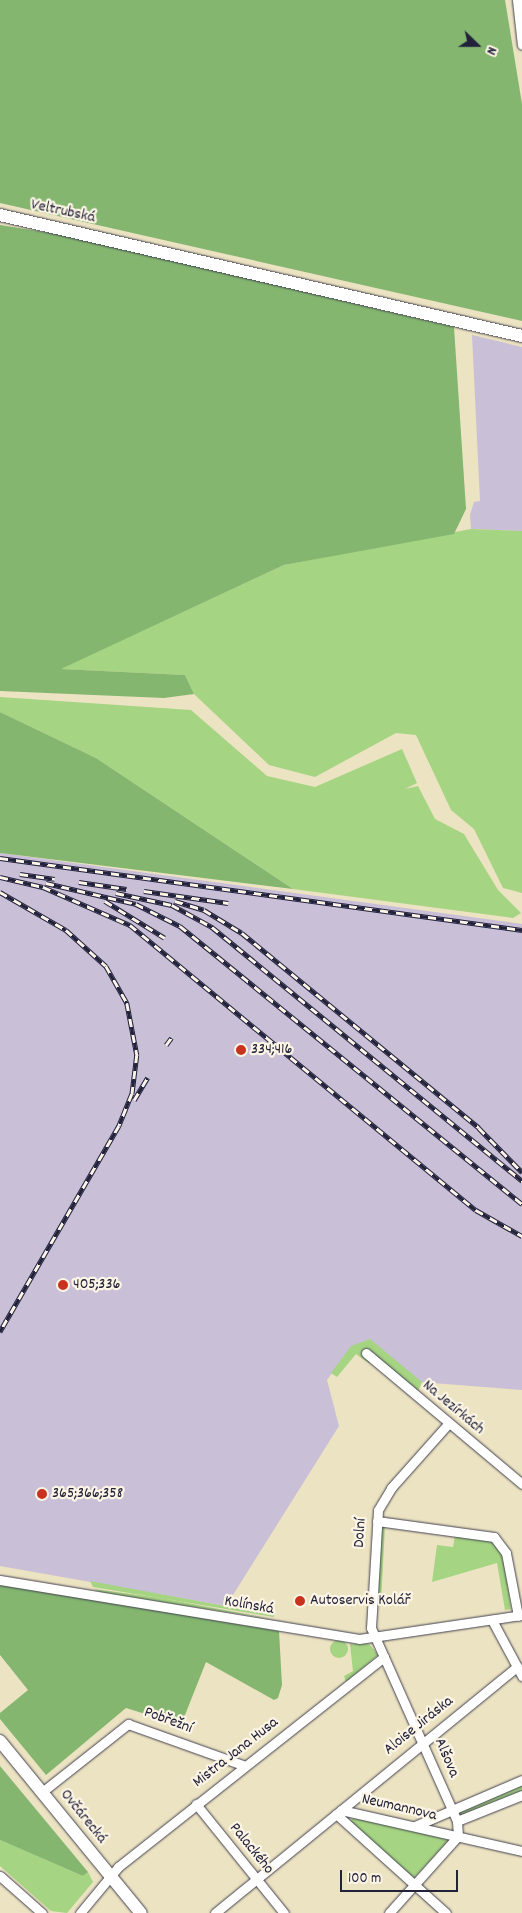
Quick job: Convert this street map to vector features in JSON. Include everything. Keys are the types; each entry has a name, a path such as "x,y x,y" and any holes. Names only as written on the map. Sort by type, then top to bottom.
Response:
{"street":[{"path":"517,0 522,45"},
{"name":"Veltrubská","path":"0,215 118,240 522,336"},
{"name":"Na Jezírkách","path":"366,1353 522,1484"},
{"name":"Dolní","path":"374,1639 378,1510 391,1488 448,1423"},
{"path":"377,1521 494,1537 506,1553 520,1615"},
{"name":"Kolínská","path":"0,1580 374,1639 520,1615"},
{"path":"492,1620 522,1676"},
{"name":"Alšova","path":"374,1639 423,1742 456,1821 458,1836"},
{"name":"Mistra Jana Husa","path":"80,1913 110,1876 196,1804 384,1657"},
{"name":"Aloise Jiráska","path":"338,1812 517,1667"},
{"name":"Pobřežní","path":"42,1792 128,1724 245,1766"},
{"name":"Ovčárecká","path":"2,1749 42,1792 141,1913"},
{"path":"415,1826 450,1808 522,1780"},
{"path":"456,1821 522,1795"},
{"name":"Palackého","path":"196,1804 284,1913"},
{"path":"338,1812 413,1885 446,1913"},
{"name":"Neumannova","path":"215,1913 338,1812 415,1826 522,1852"},
{"path":"389,1913 458,1836"},
{"path":"0,1876 42,1913"}],"shaded area":[{"path":"472,335 522,347 522,531 471,529 470,515 474,502 480,501"},
{"path":"0,853 522,924 522,1390 419,1382 351,1347 327,1380 339,1426 226,1606 0,1566"}],"green space":[{"path":"0,0 505,0 522,104 522,321 0,203"},
{"path":"0,225 69,236 454,327 466,509 454,534 284,565 61,669 185,675 194,694 164,698 0,691"},
{"path":"471,529 522,531 522,893 503,888 474,829 451,810 416,735 396,733 315,777 269,765 194,694 185,675 60,669 284,565"},
{"path":"0,697 191,710 267,776 315,787 402,749 417,783 405,789 418,786 435,819 464,834 498,890 521,913 513,918 293,889 96,758 0,712"},
{"path":"0,712 96,758 293,889 0,853"},
{"path":"370,1339 422,1382 418,1391 374,1357 369,1363 356,1354 337,1377 331,1373 351,1346"},
{"path":"380,1524 385,1526 381,1602 374,1602"},
{"path":"455,1535 489,1537 502,1549 511,1609 505,1610 497,1563 432,1582 437,1545 453,1547"},
{"path":"90,1581 274,1615 274,1617 93,1587"},
{"path":"0,1584 279,1631 282,1685 278,1698 274,1700 206,1662 181,1725 126,1708 46,1775 0,1719 0,1713 28,1690 0,1655"},
{"path":"94,1589 161,1598 272,1619 102,1593"},
{"path":"339,1640 345,1643 348,1649 345,1655 339,1658 333,1655 330,1649 333,1643"},
{"path":"350,1644 369,1644 378,1655 346,1682 344,1676 353,1671"},
{"path":"0,1766 88,1872 83,1876 0,1840"},
{"path":"522,1783 522,1793 459,1816 457,1812"},
{"path":"355,1817 449,1840 412,1880 349,1822"},
{"path":"0,1840 83,1876 88,1872 93,1882 67,1913 51,1911 0,1866"}],"railway":[{"path":"0,858 522,930"},
{"path":"20,874 55,879"},
{"path":"0,877 43,887 130,925 476,1210 522,1236"},
{"path":"79,882 126,889"},
{"path":"46,883 136,904 180,926 522,1204"},
{"path":"144,891 228,903"},
{"path":"0,892 66,930 106,966 127,1003 137,1055 132,1094 119,1126 0,1332"},
{"path":"116,893 172,905 212,927 522,1181"},
{"path":"105,901 165,938"},
{"path":"175,901 204,910 242,933 479,1128 522,1172"},
{"path":"166,1045 171,1038"},
{"path":"134,1100 147,1078"}],"place":[{"name":"334;416","path":"241,1050"},
{"name":"405;336","path":"63,1285"},
{"name":"365;366;358","path":"42,1494"},
{"name":"Autoservis Kolář","path":"300,1601"}]}
